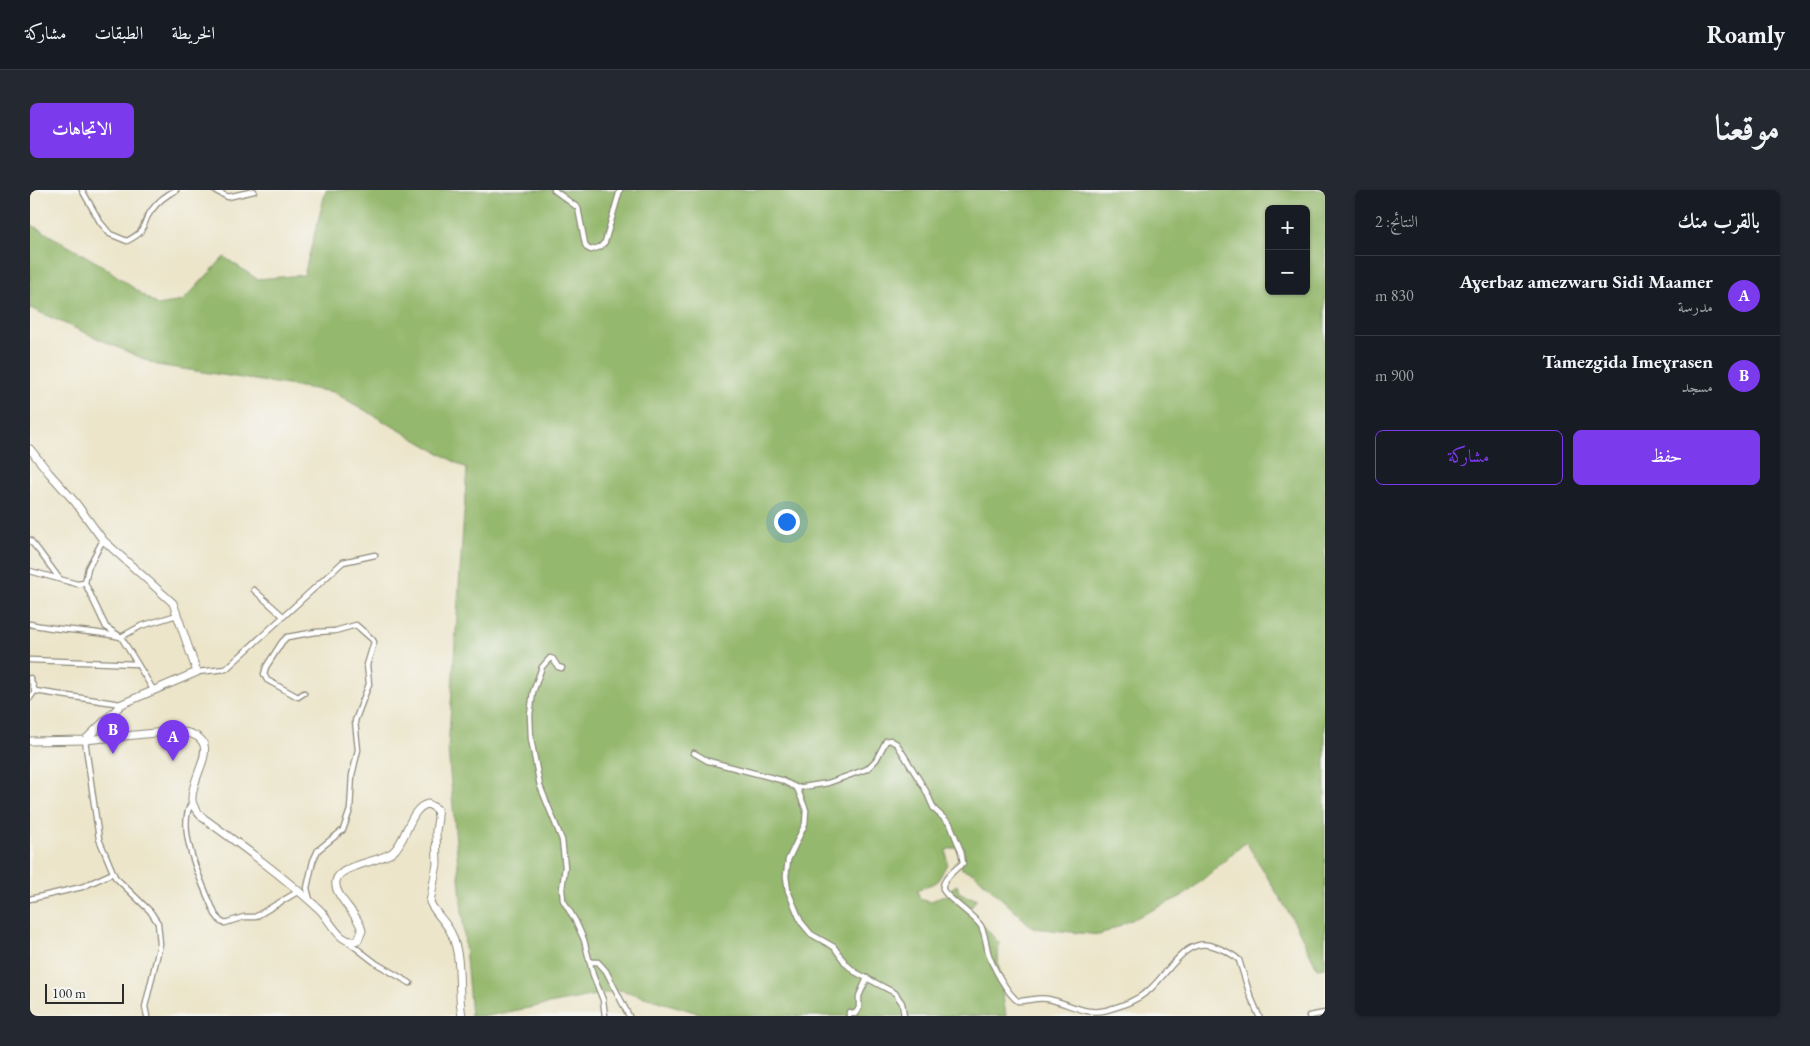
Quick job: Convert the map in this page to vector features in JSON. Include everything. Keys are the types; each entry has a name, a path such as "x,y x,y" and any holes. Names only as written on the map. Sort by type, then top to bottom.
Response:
{"main road":[{"path":"30,449 75,502 103,540 172,604 197,672 122,704 85,740"},
{"path":"30,741 85,740 175,731 186,732 198,737 203,744 204,753 192,802 202,816 299,891 321,911 347,941 353,942 358,940 362,931 358,920 336,889 336,878 345,871 393,852 419,807 428,804 433,806 437,809 438,818 436,837 437,864 430,902 432,908 451,932 458,952 460,972 459,998 462,1016"}],"street":[{"path":"82,190 100,222 110,234 127,240 140,234 154,206 176,190"},
{"path":"214,190 228,197 254,191"},
{"path":"554,190 578,208 587,248 591,250 600,247 605,242 620,190"},
{"path":"30,540 60,579"},
{"path":"103,540 88,568 85,583 106,627 121,637 154,691"},
{"path":"197,672 226,669 343,562 375,555"},
{"path":"30,572 77,584 85,583"},
{"path":"254,590 283,616"},
{"path":"30,624 104,633 121,637 141,626 177,615"},
{"path":"304,693 301,697 298,697 288,693 267,680 264,674 266,667 282,642 287,638 316,632 335,631 356,625 372,639 374,642 367,665 369,684 355,721 358,750 352,775 350,810 343,830 318,850 313,861 307,888 310,901"},
{"path":"562,668 558,667 551,658 542,667 533,692 530,731 540,786 562,840 565,867 562,890 563,900 580,931 593,976 603,1000 605,1016"},
{"path":"30,660 137,664"},
{"path":"30,678 35,691"},
{"path":"30,698 35,691"},
{"path":"35,691 122,704"},
{"path":"85,740 100,840 113,873 115,878 150,911 158,923 160,944 145,1007 147,1016"},
{"path":"694,753 708,760 781,780 797,788 828,783 862,772 873,763 886,741 891,740 897,744 926,791 934,809 950,824 961,851 963,863 944,882 944,894 961,906 981,926 989,955 1011,995 1018,1001 1049,999 1078,1009 1105,1011 1138,998 1159,981 1188,949 1202,943 1220,948 1239,960 1258,1016"},
{"path":"797,788 806,810 806,818 803,830 786,864 786,876 788,891 804,927 811,934 830,943 854,972 896,994 902,1003 904,1016"},
{"path":"192,802 186,817 191,853 196,871 215,914 221,922 226,923 244,917 255,917 299,891"},
{"path":"30,899 82,887 113,873"},
{"path":"347,941 377,964 410,983"},
{"path":"590,962 598,962 606,971 629,1016"},
{"path":"849,1016 849,1012 855,1014 858,1011 859,996 867,978"},
{"path":"1310,1016 1325,1013"}],"green space":[{"path":"326,190 1325,190 1325,967 1317,968 1295,923 1246,842 1186,894 1100,935 1033,928 974,873 962,869 957,847 946,850 947,864 937,882 917,890 920,899 930,902 941,896 950,895 952,888 957,885 959,892 968,897 977,898 969,910 999,943 998,963 1006,1016 708,1016 621,990 487,1016 471,1016 448,749 467,469 333,392 157,365 30,308 30,224 103,266 157,305 183,301 224,257 257,279 304,275"}],"place":[{"name":"Tamezgida Imeɣrasen","path":"113,754"},
{"name":"Aɣerbaz amezwaru Sidi Maamer","path":"173,761"}]}
